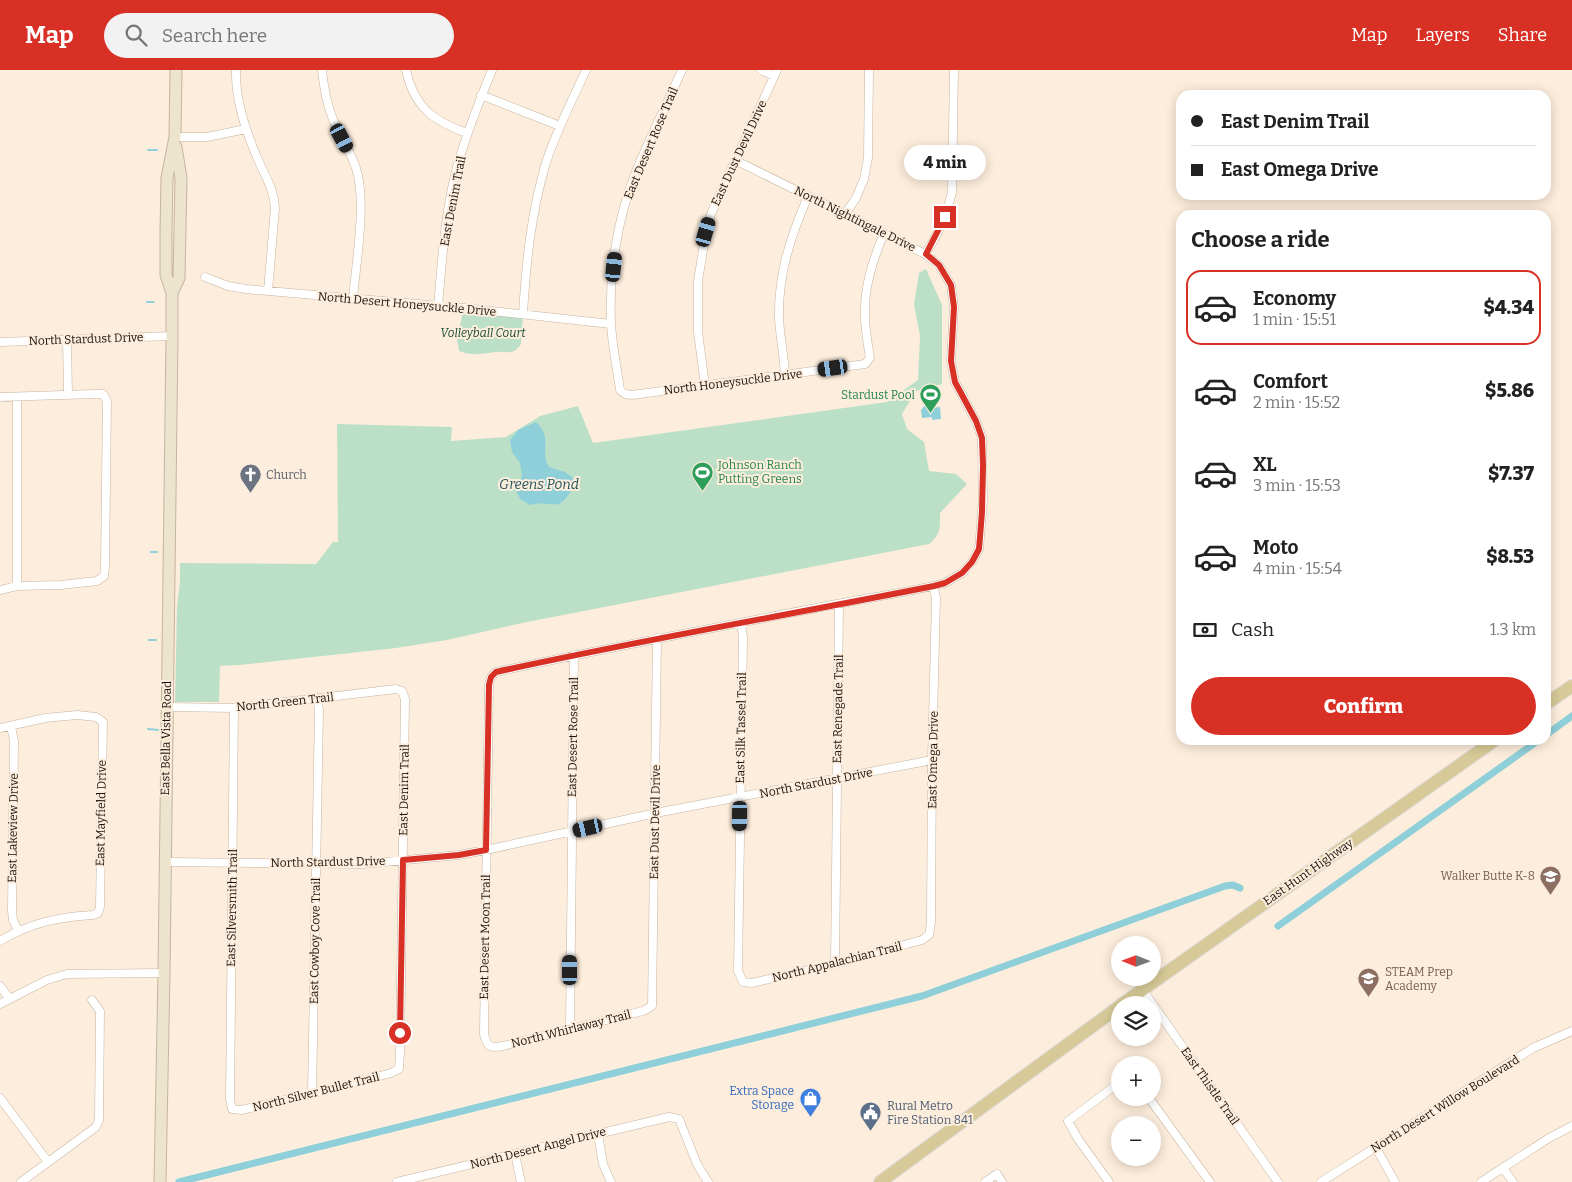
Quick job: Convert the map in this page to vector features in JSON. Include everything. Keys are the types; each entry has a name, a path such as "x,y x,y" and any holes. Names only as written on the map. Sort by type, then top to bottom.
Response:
{"main road":[{"path":"1551,701 1572,686"},
{"name":"East Hunt Highway","path":"1133,996 1488,745"},
{"name":"East Hunt Highway","path":"880,1182 1111,1012"}],"street":[{"name":"East Bella Vista Road","path":"160,1182 172,336 172,293 166,275 167,178 175,138 176,70"},
{"path":"236,70 238,95 246,130 275,196 268,291"},
{"path":"322,70 324,90 329,109 356,168 361,190 353,299"},
{"path":"406,70 409,82 422,106 440,121 467,133"},
{"name":"East Denim Trail","path":"438,306 450,200 457,168 467,133 492,70"},
{"path":"523,314 531,225 546,164 560,126 586,70"},
{"name":"East Desert Rose Trail","path":"624,394 620,390 611,324 616,247 623,211 635,174 682,70"},
{"path":"761,70 776,73"},
{"path":"846,214 856,198 864,179 868,158 869,70"},
{"path":"926,254 945,217 952,193 954,70"},
{"name":"East Dust Devil Drive","path":"705,386 698,332 698,281 701,255 711,214 776,73"},
{"path":"482,95 560,126"},
{"path":"175,138 208,137 246,130"},
{"name":"North Nightingale Drive","path":"491,677 496,672 574,655 934,586 945,583 962,573 972,562 979,549 983,500 982,438 976,421 955,382 951,361 954,307 951,285 939,265 926,254 735,160"},
{"path":"785,375 780,294 787,249 808,196"},
{"name":"North Honeysuckle Drive","path":"624,394 632,395 705,386 865,364 870,358 864,317 865,295 871,264 884,233"},
{"name":"North Desert Honeysuckle Drive","path":"206,277 228,286 268,291 523,314 611,324"},
{"name":"North Stardust Drive","path":"0,342 172,336"},
{"path":"67,340 68,395"},
{"path":"0,397 103,394 107,401 104,576 97,581 61,585 17,586 0,590"},
{"path":"17,397 17,586"},
{"name":"East Omega Drive","path":"929,935 931,922 936,598 934,586"},
{"name":"East Renegade Trail","path":"835,964 839,604"},
{"name":"East Silk Tassel Trail","path":"742,623 738,971 743,982"},
{"name":"East Dust Devil Drive","path":"652,1006 657,638"},
{"name":"East Desert Rose Trail","path":"570,1029 574,655"},
{"name":"East Desert Moon Trail","path":"489,1046 484,1034 489,685 491,677"},
{"name":"North Green Trail","path":"167,707 234,708 396,689 402,692"},
{"name":"East Denim Trail","path":"399,1069 405,698 402,692"},
{"name":"East Cowboy Cove Trail","path":"312,1094 320,710 317,698"},
{"name":"East Silversmith Trail","path":"232,1109 230,1100 234,708"},
{"name":"East Mayfield Drive","path":"11,726 46,718 77,716 96,717 103,722 100,907 98,913 54,919 18,930"},
{"path":"0,728 11,726"},
{"name":"East Lakeview Drive","path":"11,726 14,741 12,911 13,920 18,930"},
{"name":"North Stardust Drive","path":"165,862 363,864 459,855 656,813 932,760"},
{"path":"0,941 18,930"},
{"name":"North Appalachian Trail","path":"743,982 752,983 835,964 922,940 929,935"},
{"path":"0,1004 47,980 67,974 164,974"},
{"path":"0,986 9,998"},
{"name":"East Thistle Trail","path":"1142,989 1278,1182"},
{"path":"21,1182 88,1134 96,1127 99,1120 100,1011 92,1000"},
{"name":"North Whirlaway Trail","path":"489,1046 495,1048 643,1011 652,1006"},
{"name":"North Desert Willow Boulevard","path":"1321,1182 1533,1048 1572,1031"},
{"name":"North Silver Bullet Trail","path":"232,1109 241,1110 312,1094 391,1073 399,1069"},
{"path":"1109,1182 1078,1139 1068,1121 1111,1089"},
{"path":"0,1098 48,1162"},
{"path":"1155,1106 1210,1182"},
{"name":"North Desert Angel Drive","path":"398,1182 429,1178 515,1154 669,1117 679,1119 697,1164 708,1182"},
{"path":"1481,1182 1549,1138 1572,1126"},
{"path":"598,1134 604,1164 611,1182"},
{"path":"1376,1148 1396,1182"},
{"path":"515,1154 521,1182"},
{"path":"1504,1168 1513,1182"},
{"path":"985,1182 997,1174 1002,1182"}],"green space":[{"name":"Johnson Ranch Putting Greens","path":"926,269 942,305 942,384 916,391 902,414 907,429 924,442 929,471 956,474 967,484 940,513 939,530 936,537 929,544 522,623 447,640 396,648 220,666 219,702 175,702 180,563 316,564 333,542 338,542 337,424 452,427 451,441 506,437 540,416 578,406 593,443 887,402 918,380 920,336 914,304 919,273"},
{"name":"Volleyball Court","path":"464,308 523,314 521,345 511,352 468,354 459,351 457,339"}],"water":[{"name":"Stardust Pool","path":"925,405 930,408 940,407 941,419 932,420 932,417 922,418 921,410"},
{"name":"Greens Pond","path":"536,422 544,434 545,455 549,467 565,472 572,477 574,486 559,504 530,505 520,499 516,491 522,476 520,463 512,452 510,440 518,430"}],"waterway":[{"path":"148,150 157,150"},
{"path":"147,302 154,302"},
{"path":"151,552 157,552"},
{"path":"149,640 156,640"},
{"path":"1551,731 1572,716"},
{"path":"148,729 158,730"},
{"path":"1278,926 1532,745"},
{"path":"179,1182 922,996 1225,886 1233,885 1240,888"}],"place":[{"name":"Stardust Pool","path":"931,414"},
{"name":"Johnson Ranch Putting Greens","path":"702,491"},
{"name":"Church","path":"250,494"},
{"name":"Walker Butte K-8","path":"1551,895"},
{"name":"STEAM Prep Academy","path":"1369,998"},
{"name":"Extra Space Storage","path":"810,1117"},
{"name":"Rural Metro Fire Station 841","path":"871,1132"}],"route":[{"path":"400,1033 403,860 459,855 486,850 489,685 491,677 496,672 657,638 934,586 945,583 962,573 972,562 979,549 982,524 982,438 976,421 955,382 951,361 954,307 951,285 939,265 926,254 945,217"}]}
